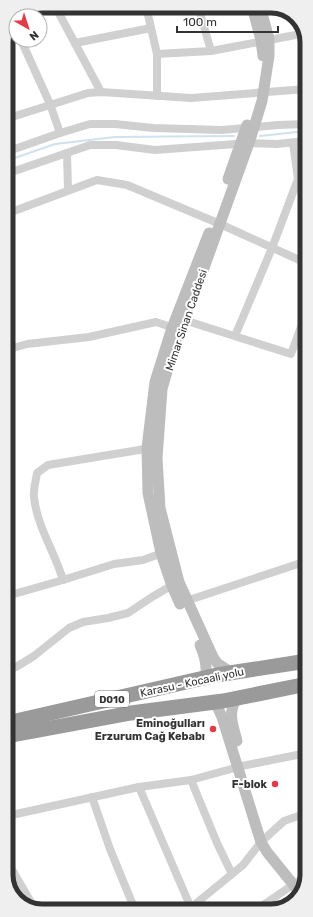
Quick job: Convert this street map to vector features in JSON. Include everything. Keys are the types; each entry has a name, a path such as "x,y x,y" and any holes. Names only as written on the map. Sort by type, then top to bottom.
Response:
{"highway":[{"name":"Karasu - Kocaali yolu","path":"13,722 206,678 300,662"},
{"path":"224,701 232,673"},
{"path":"206,678 224,701"},
{"name":"D010","path":"224,701 300,685"},
{"name":"Karasu - Kocaali yolu","path":"13,735 131,713 224,701"}],"main road":[{"name":"Mimar Sinan Caddesi","path":"255,13 265,40"},
{"name":"Mimar Sinan Caddesi","path":"206,678 207,666 205,656 175,584 166,552 160,508 157,458 152,447 162,389 178,326 200,279 216,222 261,93 269,56 261,13"},
{"name":"Mimar Sinan Caddesi","path":"175,584 186,601 213,657 217,663 232,673"},
{"path":"239,767 231,712 233,704 224,701 217,706 239,767 262,840 267,852 297,885"}],"street":[{"path":"59,13 101,92"},
{"path":"148,13 157,54 157,96"},
{"path":"200,13 210,51"},
{"path":"75,43 151,28"},
{"path":"157,54 210,51 299,33"},
{"path":"25,48 50,104 60,133"},
{"path":"13,117 88,93 101,92 191,98 300,90"},
{"path":"13,150 90,124 115,124 194,130 222,130 300,124"},
{"path":"13,172 90,145 155,150 244,143 277,144 300,142"},
{"path":"293,143 300,171"},
{"path":"67,153 68,190"},
{"path":"13,211 97,180 127,185 216,222 300,260"},
{"path":"235,336 300,184"},
{"path":"13,348 27,344 89,337 156,322 235,336 291,354 300,329"},
{"path":"63,580 60,569 43,532 34,497 37,473 48,465 152,447"},
{"path":"13,593 114,564 143,560 166,552"},
{"path":"186,601 300,563"},
{"path":"13,668 34,656 69,628 83,622 128,613 175,584"},
{"path":"13,815 139,787 190,780 239,767 300,754"},
{"path":"190,780 232,874"},
{"path":"139,787 187,904"},
{"path":"92,797 110,849 133,904"},
{"path":"195,904 243,865 262,840 284,821 300,815"},
{"path":"13,871 31,902"},
{"path":"266,904 297,885"}],"waterway":[{"path":"260,136 300,132"},
{"path":"13,159 55,144 115,137 234,136"}],"place":[{"name":"Eminoğulları Erzurum Cağ Kebabı","path":"213,729"},
{"name":"F-blok","path":"275,784"}]}
